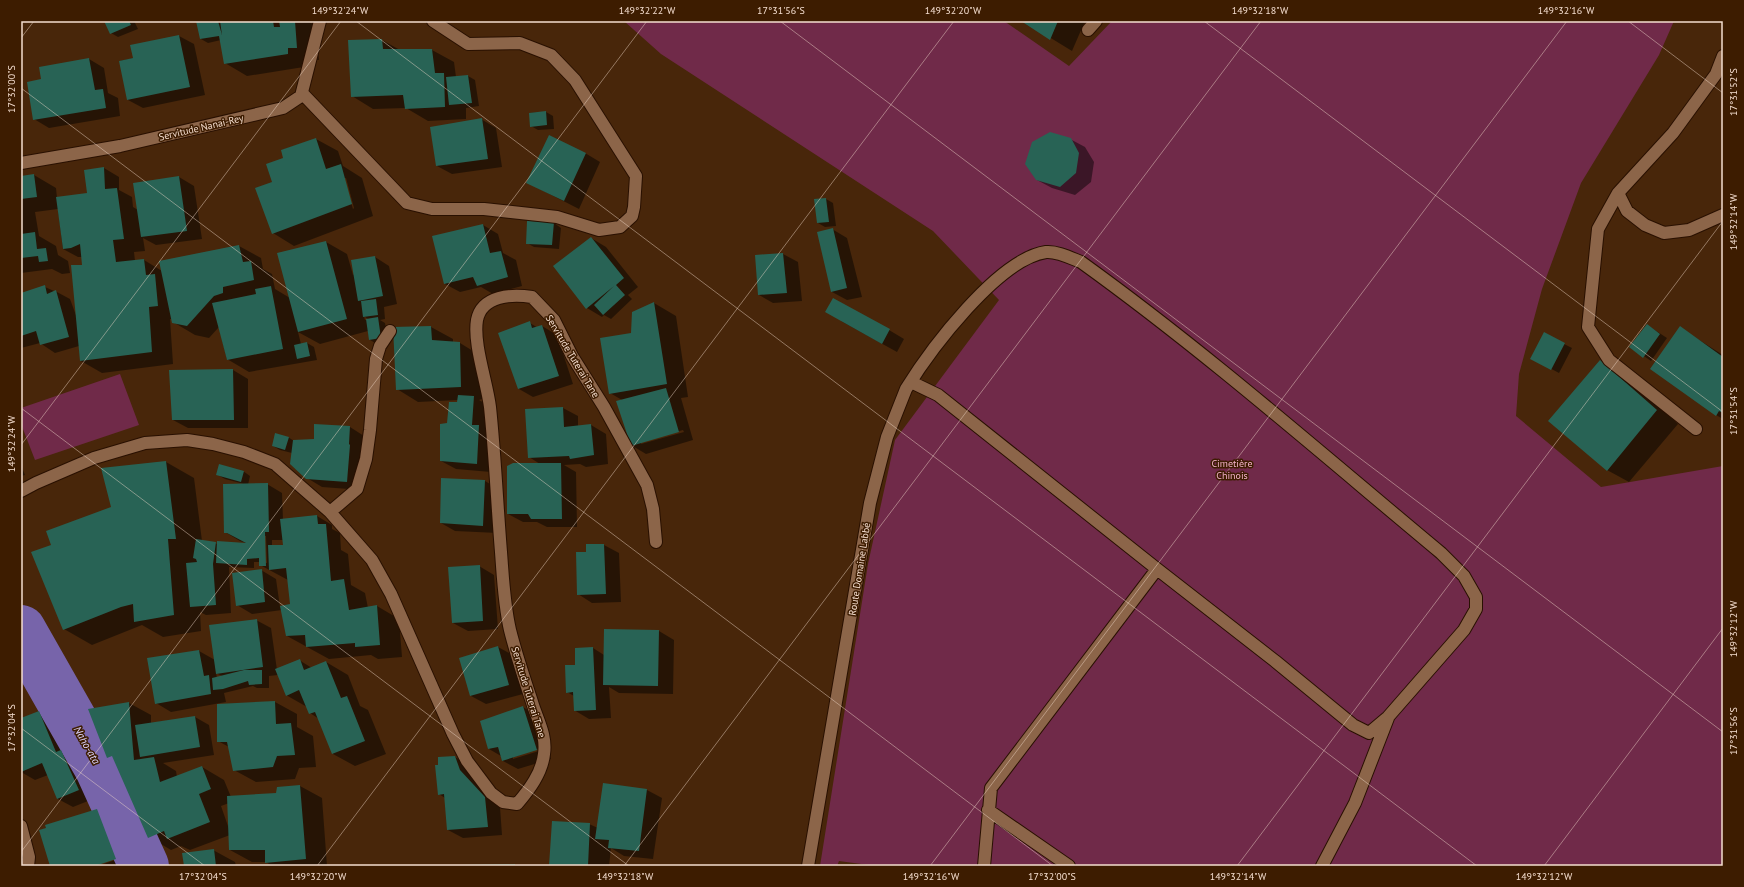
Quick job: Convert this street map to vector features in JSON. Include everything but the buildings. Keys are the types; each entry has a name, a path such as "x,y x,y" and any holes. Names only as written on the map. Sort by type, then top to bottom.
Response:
{"street":[{"path":"320,21 302,93 407,203 432,209 484,209 557,216 599,230 620,227 632,216 636,176 575,80 551,56 520,43 468,44 433,21"},
{"path":"1696,429 1610,360 1588,327 1598,229 1618,193 1673,133 1716,74 1723,56"},
{"name":"Servitude Nanai-Rey","path":"21,163 120,146 283,108 300,98 302,93"},
{"path":"1618,193 1627,211 1645,225 1664,233 1689,230 1723,215"},
{"name":"Route Domaine Labbé","path":"808,866 870,503 887,437 911,382 938,344 976,298 1004,274 1028,258 1046,252 1063,255 1081,262 1112,284 1276,413 1441,553 1464,576 1476,597 1476,609 1464,630 1388,717"},
{"name":"Servitude Tuterai Tane","path":"21,491 94,458 145,443 188,440 213,444 244,452 275,464 330,512 372,560 391,594 450,728 467,760 491,793 503,802 517,804 533,785 544,755 544,735 518,662 510,628 504,586 496,461 491,419 478,341 478,320 485,306 499,297 517,295 532,297 554,320 572,356 604,407 647,485 654,509 656,542"},
{"path":"330,512 357,489 367,452 376,359 380,346 390,330"},
{"path":"911,382 938,395 1275,661 1353,725 1369,734 1388,717"},
{"path":"984,866 991,788 1157,569"},
{"path":"1322,866 1355,803 1388,717"},
{"path":"988,810 1069,866"},
{"path":"21,826 29,857 28,866"}],"green space":[{"name":"Cimetière Chinois","path":"624,21 1004,21 1069,66 1112,21 1674,21 1659,55 1581,183 1542,289 1519,374 1516,416 1601,487 1723,466 1723,866 876,866 839,861 837,866 820,866 868,564 895,440 999,300 933,231 661,54"},
{"path":"120,374 139,425 35,460 21,424 21,408"}],"waterway":[{"name":"Naho-ata","path":"21,630 100,769 144,866"}]}
